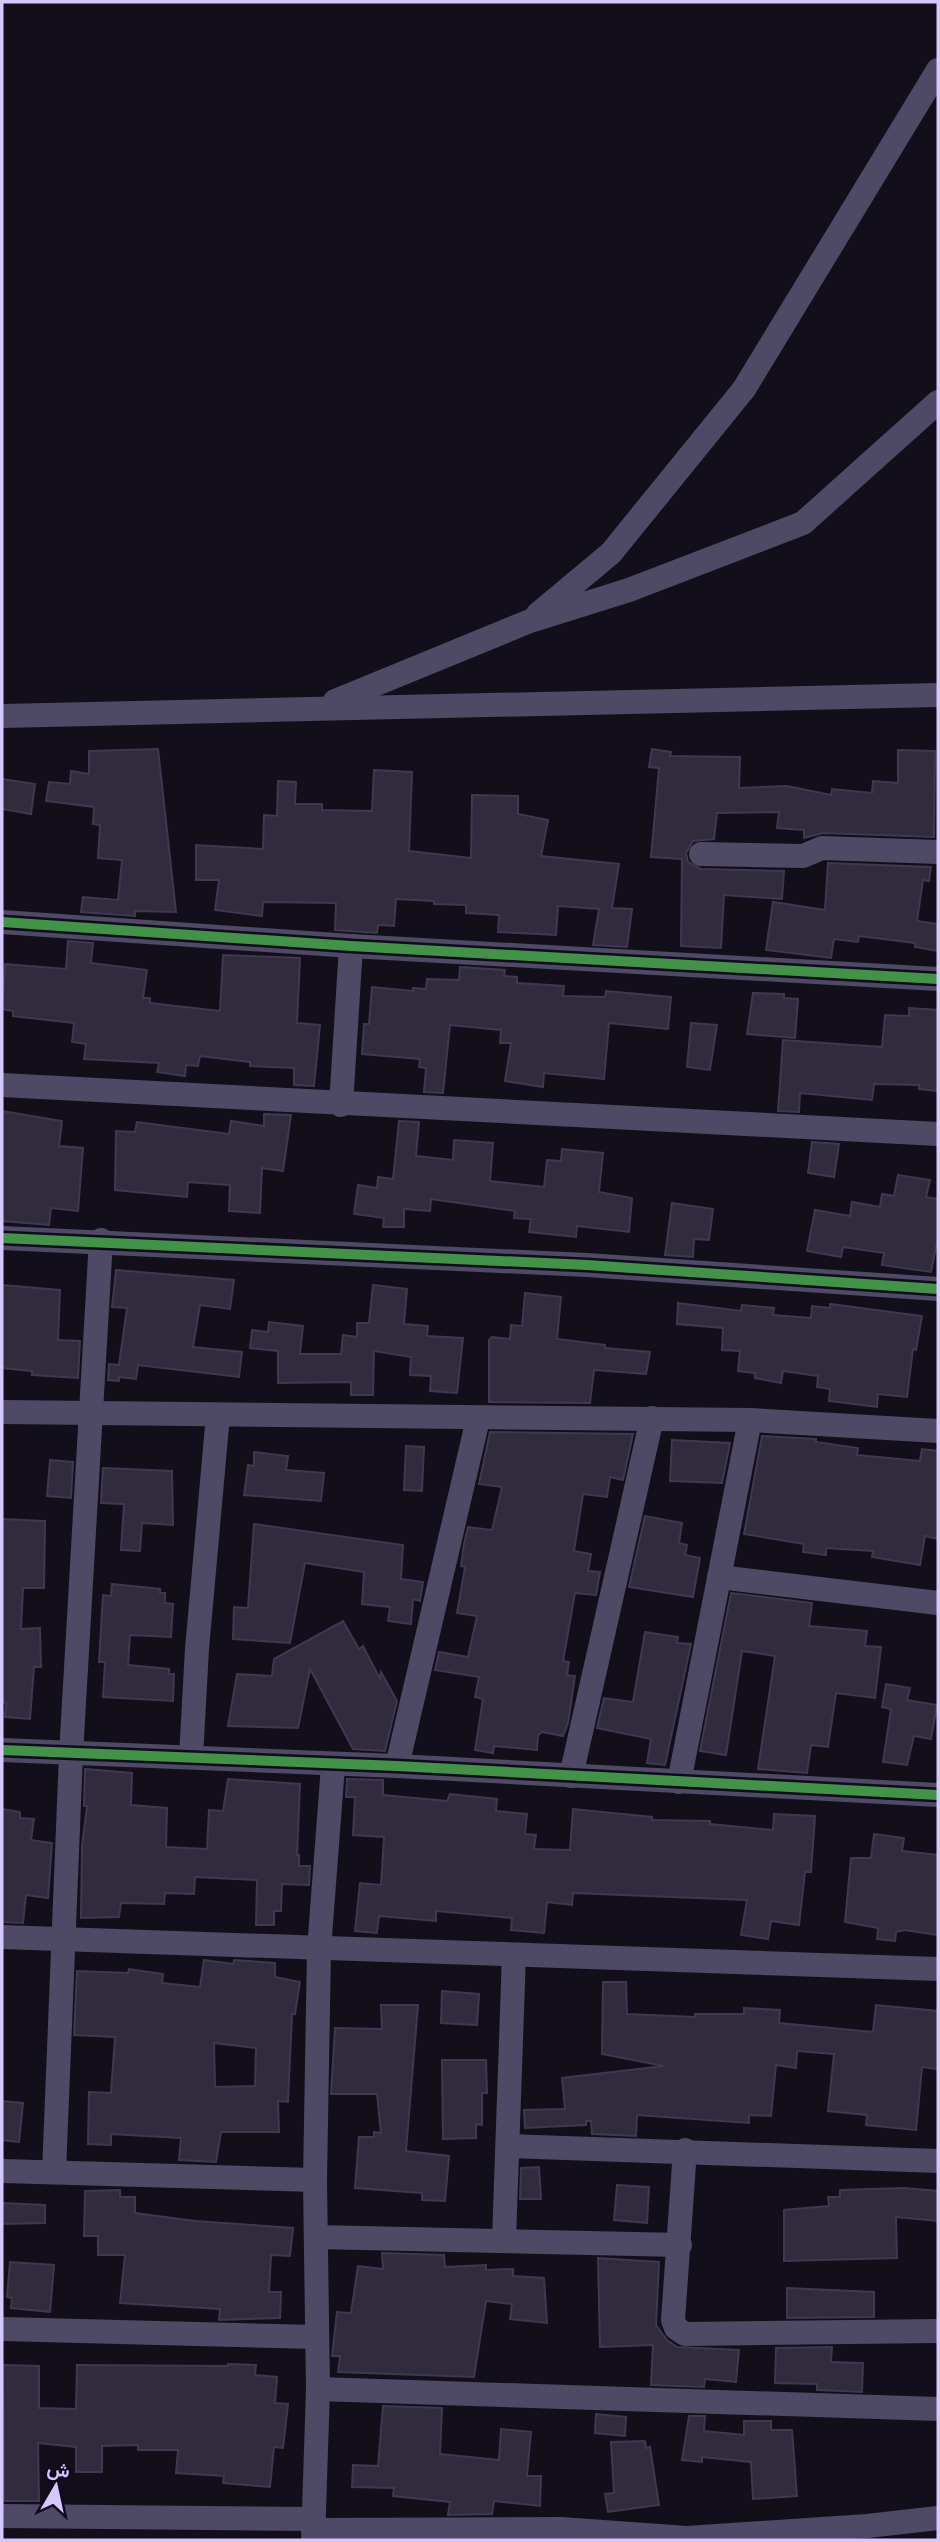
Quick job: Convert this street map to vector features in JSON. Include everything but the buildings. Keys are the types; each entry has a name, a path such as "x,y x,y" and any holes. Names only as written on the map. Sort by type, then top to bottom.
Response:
{"street":[{"path":"530,621 611,553 744,389 938,70"},
{"path":"314,709 382,684 530,621 629,590 803,523 938,402"},
{"path":"2,716 938,695"},
{"path":"701,854 803,856 822,848 938,852"},
{"path":"2,922 351,946 938,979"},
{"path":"341,1105 351,946"},
{"path":"2,1085 341,1105 938,1134"},
{"path":"2,1238 101,1240 587,1265 938,1289"},
{"path":"54,2172 71,1754 93,1415 101,1240"},
{"path":"2,1412 750,1420 938,1431"},
{"path":"191,1757 197,1649 218,1415"},
{"path":"397,1766 478,1419"},
{"path":"571,1776 652,1419"},
{"path":"678,1782 750,1420"},
{"path":"719,1577 938,1603"},
{"path":"2,1750 191,1757 334,1766 397,1766 938,1795"},
{"path":"310,2530 318,2389 315,2180 319,1949 334,1766"},
{"path":"2,1937 938,1969"},
{"path":"504,2239 514,1955"},
{"path":"508,2146 685,2150 938,2161"},
{"path":"685,2150 673,2320 676,2328 684,2334 938,2331"},
{"path":"2,2171 315,2180"},
{"path":"316,2237 504,2239 680,2245"},
{"path":"2,2329 317,2337"},
{"path":"318,2389 938,2409"},
{"path":"2,2516 310,2530 561,2529 687,2539 938,2518"}],"cycle path":[{"path":"2,922 351,946 938,979"},
{"path":"2,1238 587,1265 938,1289"},
{"path":"2,1750 397,1766 938,1795"}]}
